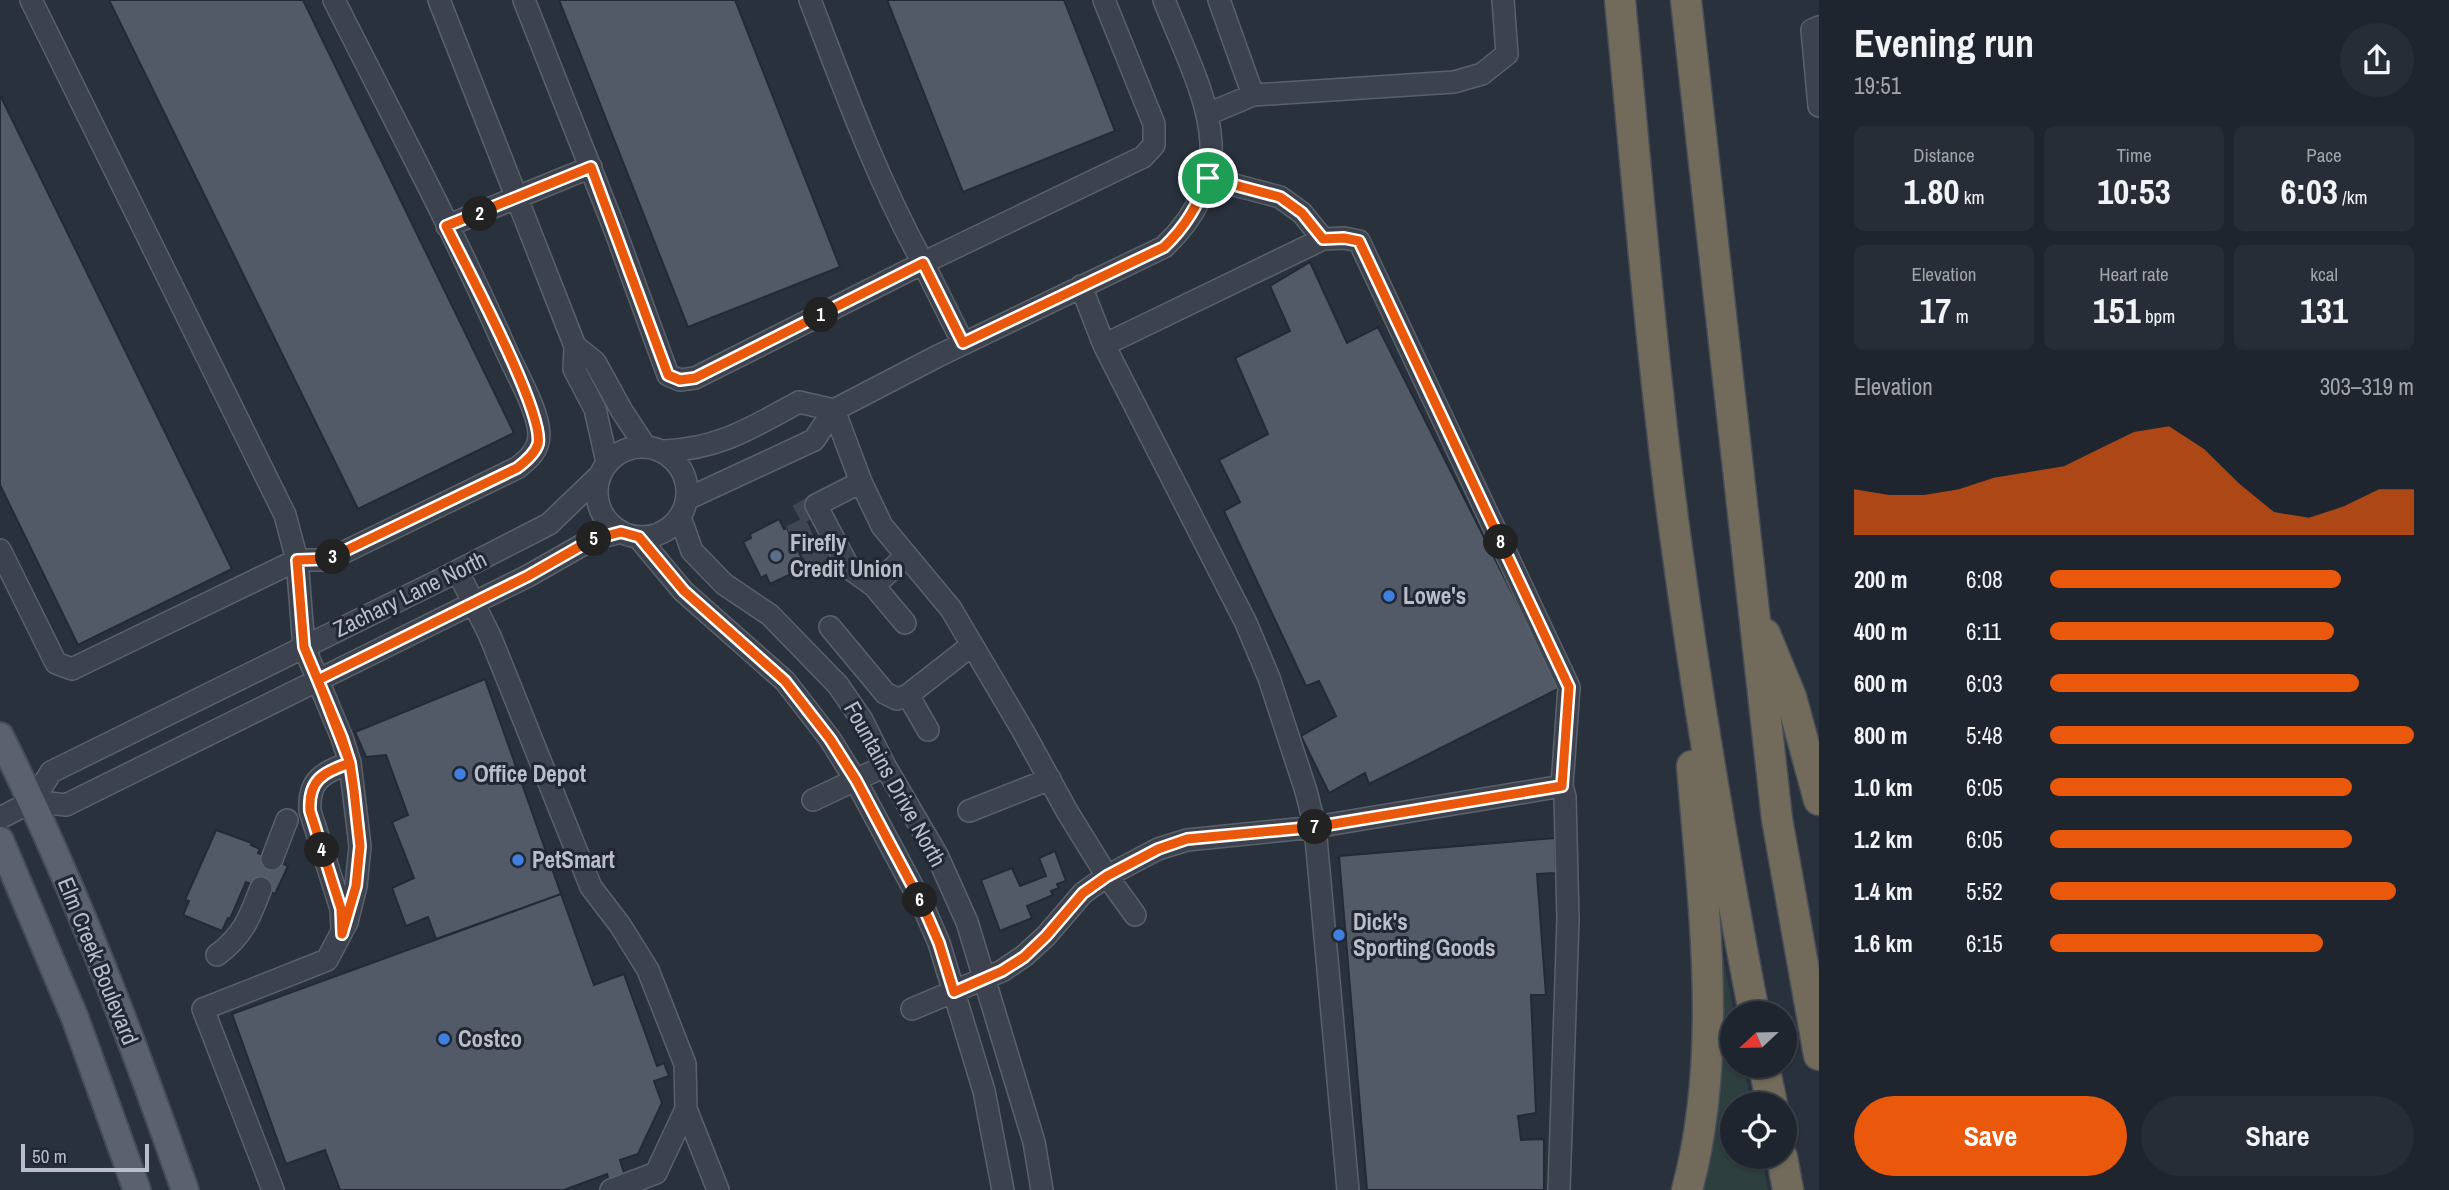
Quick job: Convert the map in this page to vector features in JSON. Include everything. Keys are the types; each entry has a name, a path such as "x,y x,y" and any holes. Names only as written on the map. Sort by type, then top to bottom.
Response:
{"highway":[{"path":"1620,0 1674,525 1704,926 1707,1004 1704,1082 1687,1190"},
{"path":"1686,0 1777,819 1819,1055"},
{"path":"1674,525 1701,715 1752,1001"},
{"path":"1751,600 1791,697 1819,800"},
{"path":"1784,1169 1788,1190"}],"main road":[{"name":"Elm Creek Boulevard","path":"0,736 33,802 98,957 185,1190"},
{"name":"Elm Creek Boulevard","path":"0,840 75,1018 137,1190"}],"street":[{"path":"31,0 285,515 297,560 304,647 350,763 360,846 356,886 342,934 327,960 203,1009 273,1190"},
{"path":"0,551 56,663 72,669 297,560 328,559 517,468 538,447 539,431 530,402 492,318 334,0"},
{"path":"439,0 575,346 574,369 595,409 603,469 597,488 597,501 610,524 630,535 662,533 684,508 814,440 834,410 963,343 1164,247 1182,230 1196,209 1208,178 1211,129 1208,114 1164,0"},
{"path":"524,0 591,167 668,375 680,380 695,378 923,263 1143,157 1154,145 1154,124 1104,0"},
{"path":"810,0 897,215 963,343"},
{"path":"1219,0 1253,95"},
{"path":"1208,114 1253,95 1454,82 1482,74 1507,54 1503,0"},
{"path":"1819,27 1812,30 1819,106"},
{"path":"446,226 591,167"},
{"path":"1208,178 1280,197 1302,213 1323,239"},
{"path":"1104,345 1323,239 1344,238 1359,241 1569,687 1562,786 1565,797 1568,919 1559,1190"},
{"path":"1081,286 1104,345 1246,623 1269,678 1306,791 1315,827 1348,1190"},
{"path":"575,346 595,362 622,411 654,448 674,459 683,471 687,485 684,508"},
{"path":"603,469 624,450 703,447 732,438 799,402 834,410"},
{"path":"834,410 861,482 882,526 951,609 1068,813 1135,915"},
{"name":"Zachary Lane North","path":"33,802 51,772 458,572 549,524 603,469"},
{"path":"861,482 816,505 849,568 874,586 905,622"},
{"name":"Fountains Drive North","path":"684,508 692,551 724,584 770,615 838,685 862,720 937,855 967,922 1034,1142 1042,1190"},
{"name":"Zachary Lane North","path":"0,818 33,802 66,805 528,576 591,540 630,535"},
{"name":"Fountains Drive North","path":"630,535 684,591 785,681 830,739 856,780 923,906 939,943 984,1091 1003,1190"},
{"path":"874,586 906,555"},
{"path":"458,572 489,636 591,887 620,925 648,970 685,1064 686,1109 718,1190"},
{"path":"830,627 885,693 897,699 908,695 972,645"},
{"path":"908,695 928,730"},
{"path":"342,934 341,909 310,811 309,796 315,783 328,771 350,763"},
{"path":"813,800 885,765"},
{"path":"969,811 1050,779"},
{"path":"912,1009 1002,971 1024,957 1046,936 1083,893 1107,876 1158,849 1187,839 1315,827 1562,786"},
{"path":"272,859 287,820"},
{"path":"217,954 234,943 247,922 261,888"},
{"path":"611,1190 656,1173 686,1109"}],"shaded area":[{"path":"1718,932 1732,1001 1720,1001 1720,1078 1746,1078 1749,1092 1720,1092 1720,1169 1764,1169 1768,1190 1694,1190"}],"building":[{"path":"109,0 303,0 514,433 358,509"},
{"path":"559,0 735,0 840,267 688,327"},
{"path":"887,0 1064,0 1115,131 963,192"},
{"path":"0,95 232,569 78,645 0,485"},
{"name":"Lowe's","path":"1310,262 1347,343 1378,327 1560,688 1369,784 1365,773 1329,793 1301,736 1336,716 1319,681 1306,686 1224,511 1240,502 1219,460 1268,434 1235,358 1290,331 1270,286"},
{"name":"Firefly Credit Union","path":"779,519 784,529 787,528 806,567 770,584 766,575 761,578 743,542 751,538 750,534"},
{"path":"805,519 814,536 796,546 787,528"},
{"path":"485,679 561,894 436,939 428,917 406,926 392,888 414,878 392,822 408,815 386,755 366,757 355,732"},
{"path":"216,830 252,843 251,845 260,849 258,853 288,866 275,894 246,882 222,931 183,915 189,901 185,900"},
{"path":"1555,838 1556,873 1537,874 1546,995 1531,995 1536,1113 1518,1116 1521,1140 1544,1139 1544,1190 1367,1190 1339,856"},
{"path":"1055,851 1066,881 1057,884 1059,888 1051,891 1053,895 1027,906 1032,918 1000,931 981,880 1012,868 1020,886 1046,876 1039,858"},
{"name":"Costco","path":"561,894 594,985 624,974 657,1066 664,1063 669,1076 654,1081 662,1103 638,1154 620,1160 625,1176 609,1182 607,1174 564,1190 340,1190 325,1150 286,1164 232,1014"}],"tunnel":[{"path":"816,505 793,517 804,539 818,558 849,568"}],"place":[{"name":"Firefly Credit Union","path":"776,556"},
{"name":"Lowe's","path":"1389,596"},
{"name":"Office Depot","path":"460,774"},
{"name":"PetSmart","path":"518,860"},
{"name":"Dick's Sporting Goods","path":"1339,935"},
{"name":"Costco","path":"444,1039"}],"route":[{"path":"1208,178 1196,209 1182,230 1164,247 963,343 923,263 695,378 680,380 668,375 591,167 446,226 530,402 539,431 538,447 517,468 328,559 297,560 304,647 342,738 350,763 354,791 360,846 356,886 342,934 341,909 310,811 309,796 315,783 328,771 350,763 342,738 318,680 528,576 591,540 621,532 639,537 684,591 785,681 830,739 856,780 923,906 939,943 954,992 1002,971 1024,957 1083,893 1107,876 1135,859 1187,839 1315,827 1562,786 1569,687 1359,241 1344,238 1323,239 1302,213 1280,197 1208,178"}]}
